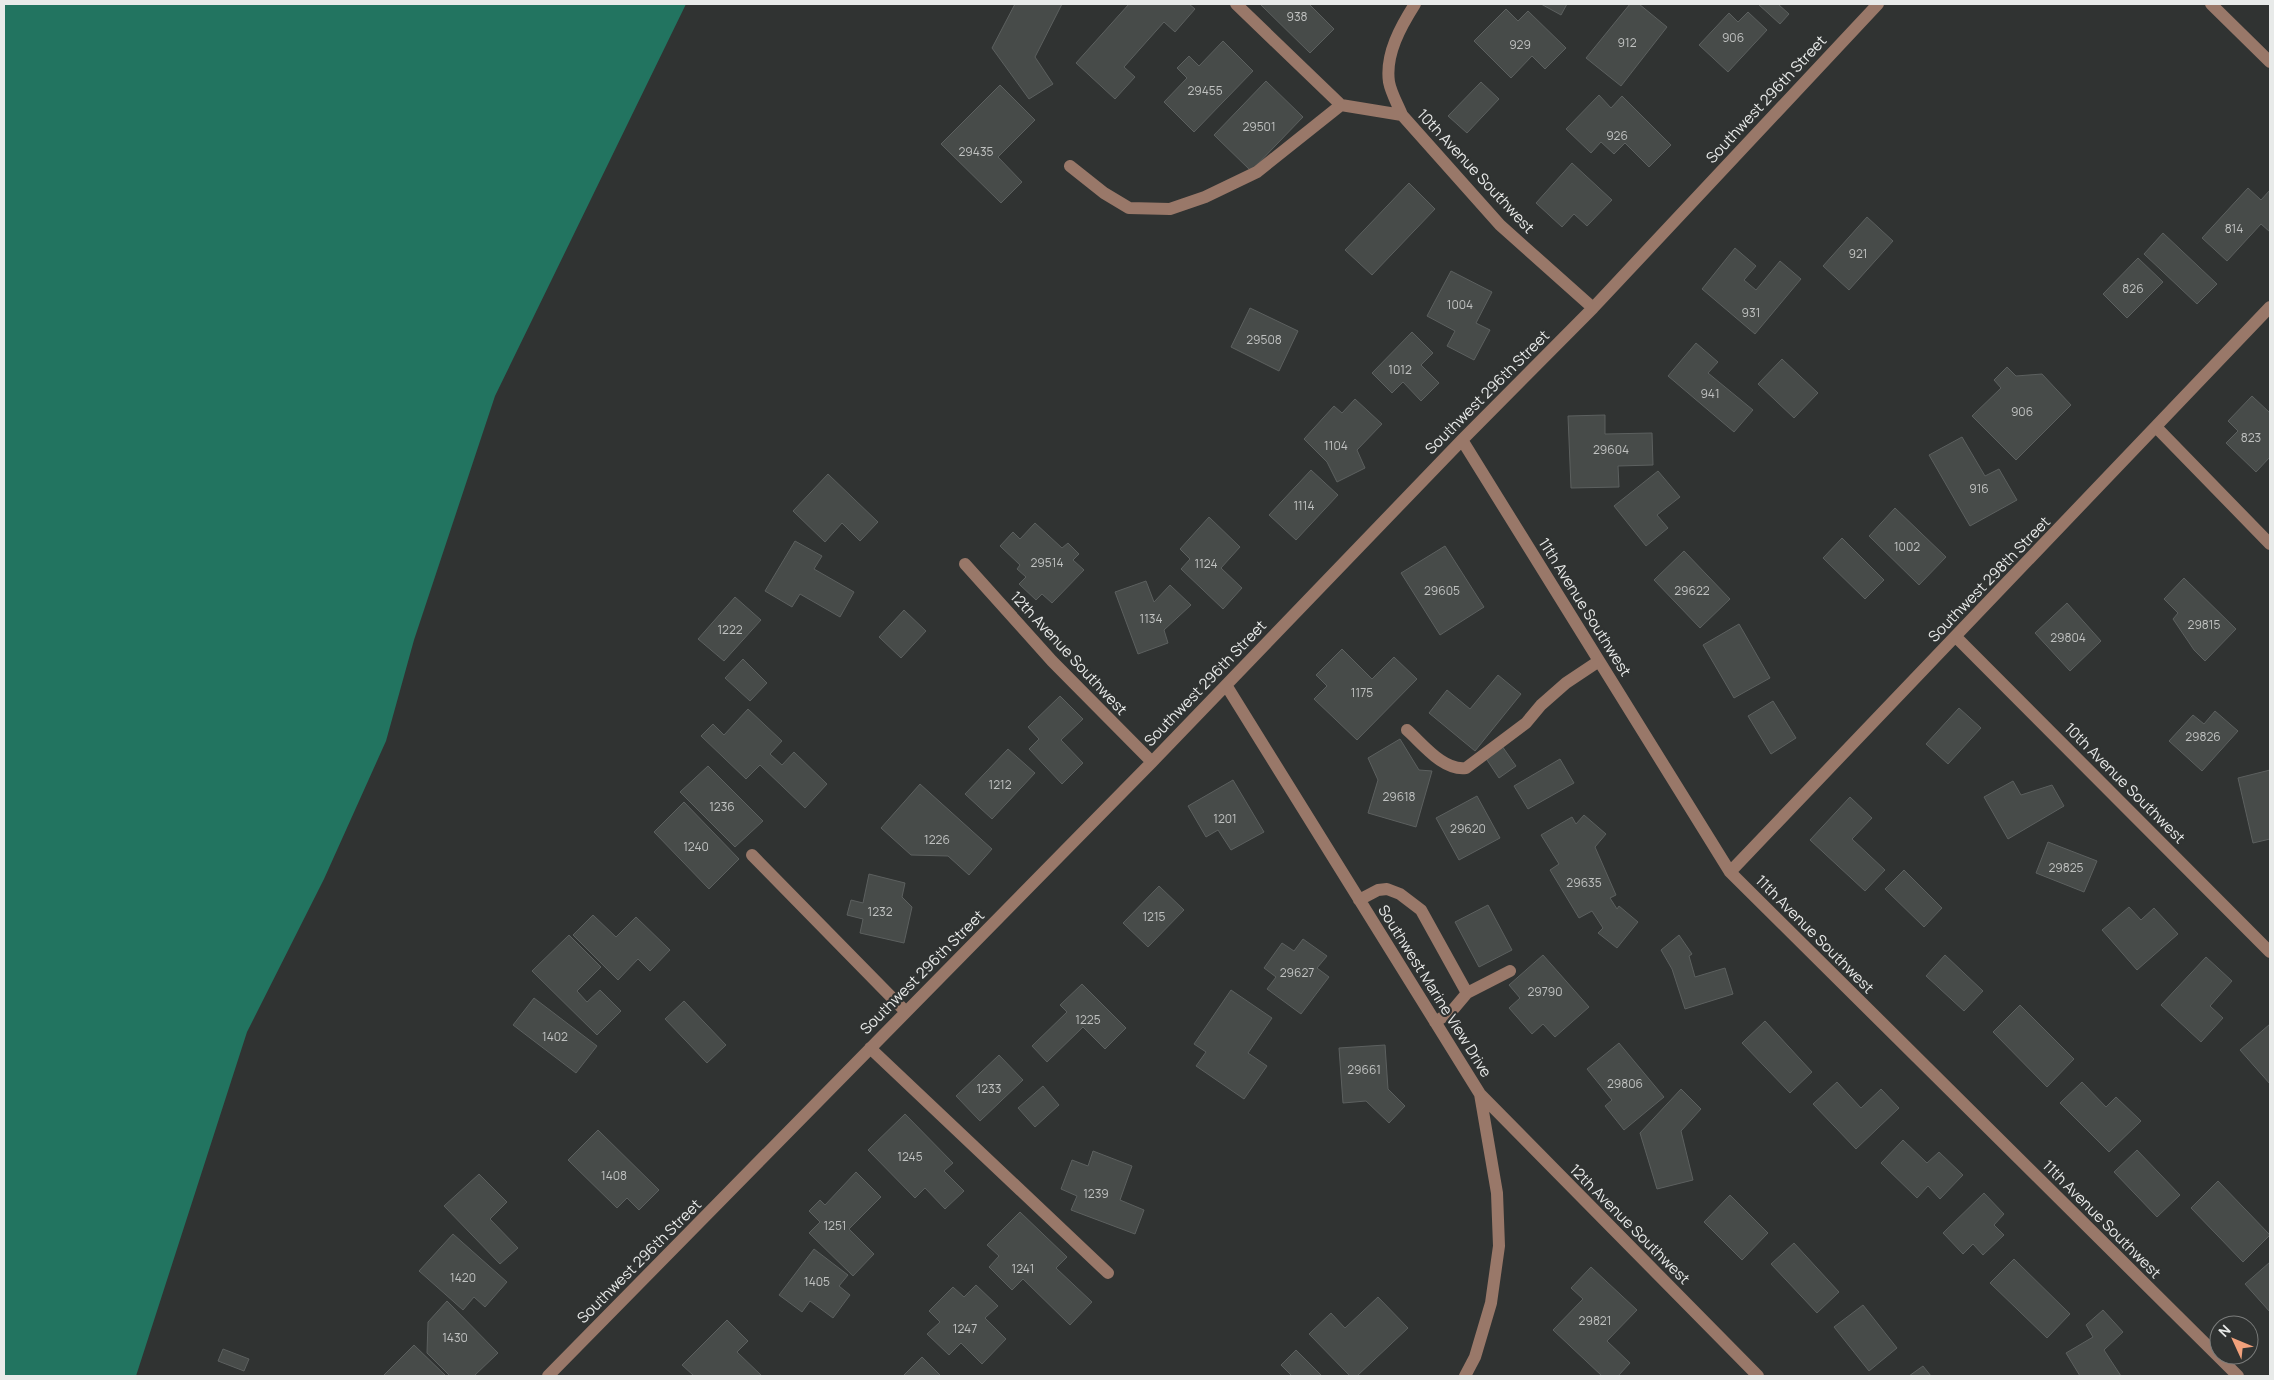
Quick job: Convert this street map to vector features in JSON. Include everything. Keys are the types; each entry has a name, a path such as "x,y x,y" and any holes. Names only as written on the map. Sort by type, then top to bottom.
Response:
{"street":[{"path":"1070,166 1104,193 1129,208 1170,209 1205,197 1257,172 1341,105 1236,4"},
{"path":"1402,115 1389,82 1390,59 1399,30 1415,4"},
{"name":"Southwest 296th Street","path":"549,1376 1152,762 1462,440 1593,308 1878,4"},
{"path":"2211,4 2270,62"},
{"name":"10th Avenue Southwest","path":"1341,105 1402,115 1500,225 1593,308"},
{"name":"Southwest 298th Street","path":"1730,872 2270,307"},
{"path":"2156,427 2270,544"},
{"name":"11th Avenue Southwest","path":"1462,440 1730,872 2238,1376"},
{"name":"12th Avenue Southwest","path":"965,564 1052,662 1152,762"},
{"name":"10th Avenue Southwest","path":"1956,637 2270,952"},
{"path":"1407,730 1444,763 1459,769 1466,768 1526,723 1541,705 1566,683 1599,661"},
{"name":"Southwest Marine View Drive","path":"1226,685 1480,1094 1497,1193 1499,1246 1491,1303 1475,1357 1465,1376"},
{"path":"752,855 906,1012"},
{"path":"1359,900 1378,890 1387,889 1400,894 1421,910 1467,993"},
{"path":"1435,1022 1450,1012 1467,993 1510,971"},
{"path":"870,1048 1108,1273"},
{"name":"12th Avenue Southwest","path":"1480,1094 1758,1376"}],"shaded area":[{"path":"4,4 686,4 495,396 414,640 386,741 324,879 247,1032 136,1376 4,1376"}],"building":[{"path":"1015,4 1062,4 1035,57 1053,84 1029,99 992,48"},
{"path":"1129,4 1189,4 1195,9 1175,32 1164,22 1124,67 1135,77 1115,99 1076,63"},
{"path":"1260,4 1309,4 1334,29 1310,53"},
{"path":"1541,4 1567,4 1561,15"},
{"path":"1630,4 1639,4 1667,27 1621,86 1586,58"},
{"path":"1758,4 1778,4 1789,14 1780,24"},
{"path":"1506,9 1518,21 1528,11 1566,48 1545,69 1532,56 1511,78 1474,41"},
{"path":"1748,12 1767,30 1728,72 1699,45 1729,13 1738,22"},
{"path":"1223,41 1253,71 1194,132 1164,102 1187,78 1177,68 1189,56 1199,66"},
{"path":"1266,81 1303,117 1251,171 1214,135"},
{"path":"1481,82 1499,99 1467,133 1448,116"},
{"path":"1000,85 1035,120 998,157 1022,182 1001,203 941,144"},
{"path":"1599,95 1611,108 1622,96 1671,145 1649,167 1625,143 1614,154 1601,142 1591,153 1566,129"},
{"path":"1572,163 1612,200 1587,226 1574,214 1562,227 1536,203"},
{"path":"1409,183 1435,209 1372,275 1345,250"},
{"path":"2248,188 2261,200 2270,190 2270,232 2261,224 2227,261 2202,238"},
{"path":"1867,217 1893,241 1849,290 1823,266"},
{"path":"2163,233 2217,284 2197,304 2144,254"},
{"path":"1735,248 1756,266 1744,280 1756,290 1780,261 1801,279 1755,334 1702,289"},
{"path":"2138,258 2163,282 2127,318 2103,294"},
{"path":"1451,271 1492,292 1476,323 1490,330 1474,360 1447,346 1455,331 1427,316"},
{"path":"1250,308 1298,331 1279,371 1231,347"},
{"path":"1412,332 1433,353 1421,365 1439,383 1421,401 1403,382 1392,393 1372,373"},
{"path":"1696,343 1718,362 1708,373 1753,410 1734,432 1668,376"},
{"path":"1782,359 1818,393 1794,418 1758,384"},
{"path":"2007,367 2016,376 2042,374 2071,405 2016,460 1972,416 2001,388 1994,380"},
{"path":"2252,396 2270,413 2270,457 2256,472 2226,443 2238,431 2228,421"},
{"path":"1355,399 1382,424 1357,450 1365,468 1337,482 1327,462 1304,439 1334,406 1342,413"},
{"path":"1605,415 1605,434 1652,433 1653,465 1618,466 1619,487 1571,488 1568,416"},
{"path":"1962,437 1985,476 1999,469 2017,500 1970,526 1929,455"},
{"path":"1311,470 1338,495 1296,540 1269,515"},
{"path":"1658,471 1680,497 1657,515 1668,528 1646,546 1614,506"},
{"path":"828,474 878,522 860,541 842,523 825,542 793,511"},
{"path":"1895,508 1946,557 1919,585 1869,536"},
{"path":"1209,517 1240,547 1221,568 1242,588 1223,609 1181,569 1190,559 1180,549"},
{"path":"1035,523 1062,548 1068,543 1079,554 1073,560 1084,570 1052,603 1042,594 1036,600 1019,584 1026,577 1017,569 1020,565 1000,546 1013,532 1020,539"},
{"path":"1842,538 1884,580 1865,599 1823,558"},
{"path":"795,541 822,556 814,569 854,592 840,617 800,594 792,607 765,591"},
{"path":"1445,546 1484,607 1440,635 1401,573"},
{"path":"1684,551 1730,599 1700,628 1654,580"},
{"path":"2184,578 2236,629 2205,661 2194,650 2173,619 2178,613 2164,599"},
{"path":"1146,581 1154,602 1170,585 1191,605 1164,630 1168,643 1138,654 1115,592"},
{"path":"735,597 761,620 724,661 698,639"},
{"path":"2067,603 2101,641 2070,671 2035,633"},
{"path":"904,610 926,631 901,658 879,637"},
{"path":"1739,624 1770,678 1734,698 1703,645"},
{"path":"1342,649 1372,679 1394,657 1417,679 1357,740 1314,699 1327,686 1316,675"},
{"path":"743,659 767,683 750,701 725,678"},
{"path":"1498,675 1521,694 1475,751 1429,713 1447,690 1470,709"},
{"path":"1060,696 1083,719 1061,740 1083,763 1062,784 1029,749 1039,739 1028,727"},
{"path":"1773,701 1796,738 1771,754 1748,716"},
{"path":"1959,708 1981,728 1948,764 1926,744"},
{"path":"748,709 782,741 770,754 782,765 794,752 827,784 805,808 760,765 746,779 701,736 713,724 724,735"},
{"path":"2215,711 2238,731 2202,771 2169,741 2193,715 2204,724"},
{"path":"1400,739 1419,770 1432,771 1416,827 1368,813 1378,780 1368,758"},
{"path":"1502,746 1516,766 1499,778 1485,757"},
{"path":"1008,749 1035,773 992,819 965,794"},
{"path":"1560,759 1574,783 1528,809 1514,786"},
{"path":"708,766 763,821 735,847 680,792"},
{"path":"2270,770 2270,839 2253,843 2238,778"},
{"path":"1233,780 1264,832 1231,850 1218,830 1206,837 1188,806"},
{"path":"2013,781 2021,795 2052,785 2064,806 2008,839 1984,797"},
{"path":"920,784 992,849 969,875 948,856 911,855 881,828"},
{"path":"1477,796 1500,838 1459,860 1436,818"},
{"path":"1850,797 1872,818 1852,839 1885,870 1865,891 1810,840"},
{"path":"684,802 739,859 709,889 654,832"},
{"path":"1584,815 1606,834 1595,847 1616,895 1610,898 1617,909 1619,906 1638,922 1617,948 1598,933 1603,928 1592,911 1579,918 1550,870 1559,864 1541,835 1572,817 1576,824"},
{"path":"2048,842 2097,861 2084,892 2036,873"},
{"path":"1904,870 1942,908 1924,927 1885,889"},
{"path":"869,874 905,883 902,897 912,907 904,943 860,933 863,919 847,915 851,900 863,903"},
{"path":"1159,886 1184,910 1148,947 1123,923"},
{"path":"1488,905 1512,950 1479,967 1455,922"},
{"path":"2129,907 2141,920 2154,908 2178,934 2137,970 2102,930"},
{"path":"593,915 616,937 636,917 670,950 650,971 638,959 618,980 573,935"},
{"path":"569,935 601,967 577,991 587,1002 600,990 621,1011 597,1035 532,971"},
{"path":"1679,935 1692,954 1689,956 1695,977 1725,968 1733,994 1685,1009 1672,969 1661,950"},
{"path":"1303,939 1327,956 1317,968 1329,977 1301,1014 1267,989 1276,977 1264,968 1282,943 1294,951"},
{"path":"1543,955 1589,1007 1555,1037 1543,1024 1532,1034 1509,1008 1520,998 1509,985"},
{"path":"1945,955 1983,991 1964,1011 1926,976"},
{"path":"2206,957 2232,981 2210,1006 2223,1018 2201,1042 2161,1005"},
{"path":"1082,984 1126,1028 1105,1049 1083,1027 1047,1062 1032,1046 1067,1012 1060,1005"},
{"path":"1231,990 1272,1018 1248,1053 1267,1066 1244,1099 1196,1066 1206,1052 1194,1044"},
{"path":"534,998 597,1046 576,1073 513,1025"},
{"path":"684,1001 726,1045 707,1063 665,1019"},
{"path":"2020,1005 2074,1059 2047,1087 1993,1032"},
{"path":"1765,1021 1812,1072 1790,1093 1742,1043"},
{"path":"2270,1024 2270,1084 2240,1050"},
{"path":"1619,1043 1664,1097 1624,1130 1605,1106 1612,1100 1587,1069"},
{"path":"1385,1045 1388,1089 1405,1106 1389,1123 1366,1101 1343,1103 1339,1048"},
{"path":"999,1055 1023,1080 980,1121 956,1096"},
{"path":"1837,1082 1861,1108 1881,1089 1899,1108 1856,1149 1813,1104"},
{"path":"2082,1082 2106,1107 2116,1097 2141,1121 2109,1152 2060,1103"},
{"path":"1043,1086 1059,1105 1035,1127 1018,1108"},
{"path":"1681,1089 1701,1109 1681,1131 1693,1180 1657,1189 1640,1133"},
{"path":"905,1114 953,1163 944,1171 964,1191 945,1209 925,1188 915,1198 868,1150"},
{"path":"598,1130 659,1190 639,1210 627,1198 617,1208 568,1160"},
{"path":"1903,1140 1927,1163 1939,1152 1963,1175 1940,1199 1928,1186 1917,1198 1881,1163"},
{"path":"2137,1150 2180,1195 2157,1217 2114,1172"},
{"path":"1093,1151 1132,1166 1120,1200 1144,1210 1135,1234 1071,1210 1077,1196 1061,1189 1072,1160 1088,1166"},
{"path":"856,1172 881,1197 849,1229 874,1254 853,1276 809,1233 820,1222 809,1211 820,1200 825,1205"},
{"path":"479,1174 507,1202 490,1219 518,1248 500,1264 444,1206"},
{"path":"2218,1181 2270,1235 2243,1262 2191,1208"},
{"path":"1984,1193 2004,1214 1994,1225 2004,1235 1983,1255 1973,1244 1963,1254 1943,1233"},
{"path":"1730,1195 1768,1233 1742,1260 1704,1222"},
{"path":"1020,1212 1067,1257 1056,1268 1092,1302 1070,1325 1023,1279 1012,1290 989,1267 999,1256 987,1245"},
{"path":"453,1234 507,1282 485,1307 474,1297 463,1310 419,1271"},
{"path":"1794,1243 1839,1292 1817,1313 1771,1264"},
{"path":"814,1249 848,1275 839,1286 850,1295 833,1318 810,1301 802,1312 779,1295"},
{"path":"2014,1259 2070,1314 2047,1338 1990,1283"},
{"path":"2270,1262 2270,1312 2245,1284"},
{"path":"1591,1267 1637,1310 1607,1341 1630,1363 1618,1376 1602,1376 1553,1330 1583,1299 1571,1288"},
{"path":"976,1285 998,1306 985,1318 1006,1339 982,1364 961,1343 949,1355 927,1334 940,1322 929,1311 953,1287 964,1297"},
{"path":"1378,1297 1408,1328 1357,1376 1350,1376 1309,1334 1331,1313 1345,1328"},
{"path":"447,1301 498,1353 474,1376 450,1376 427,1353 428,1322"},
{"path":"1863,1305 1897,1348 1869,1371 1834,1327"},
{"path":"2103,1310 2123,1332 2104,1350 2121,1376 2080,1376 2066,1353 2093,1337 2086,1325"},
{"path":"727,1320 748,1341 737,1352 762,1376 694,1376 682,1365"},
{"path":"414,1345 446,1376 383,1376"},
{"path":"223,1349 249,1359 244,1371 218,1361"},
{"path":"1296,1350 1322,1376 1292,1376 1281,1365"},
{"path":"922,1357 941,1376 903,1376"},
{"path":"1923,1366 1931,1376 1909,1376"}]}
